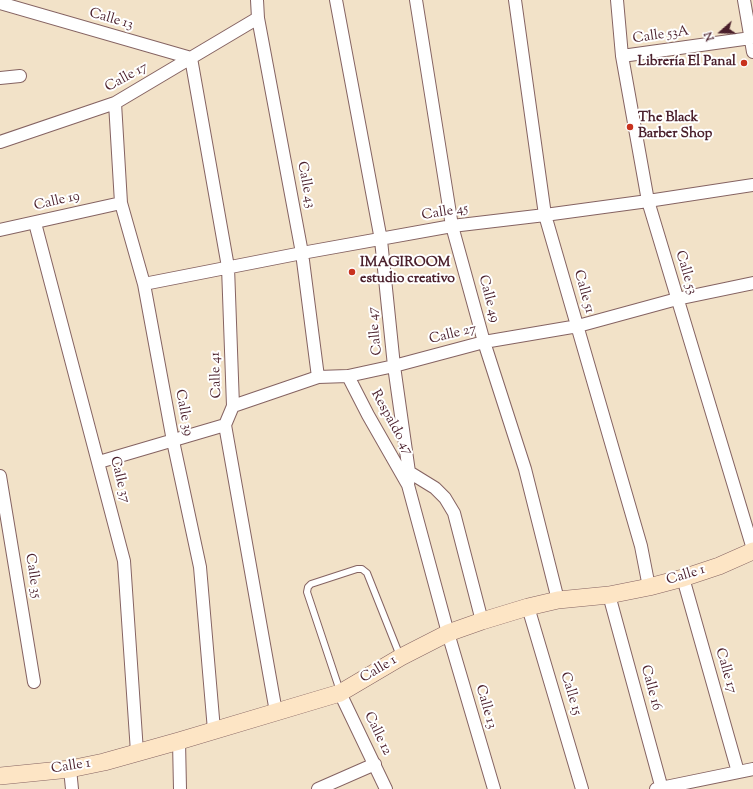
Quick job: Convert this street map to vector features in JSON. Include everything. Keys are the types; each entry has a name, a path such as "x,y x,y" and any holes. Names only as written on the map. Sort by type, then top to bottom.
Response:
{"street":[{"name":"Calle 43","path":"257,0 258,18 302,253 318,377"},
{"name":"Calle 47","path":"336,0 381,240 394,366 409,472 408,485 448,633"},
{"name":"Calle 49","path":"416,0 452,226 484,342 525,469 558,600"},
{"name":"Calle 51","path":"515,0 545,215 641,546 649,587"},
{"name":"Calle 53","path":"617,0 622,56 648,201 753,550"},
{"path":"744,0 753,52"},
{"name":"Calle 13","path":"0,3 191,58"},
{"name":"Calle 17","path":"0,142 115,103 258,18"},
{"name":"Calle 53A","path":"622,56 751,38"},
{"name":"Calle 41","path":"191,58 228,267 233,406 225,426"},
{"path":"0,78 20,76"},
{"name":"Calle 39","path":"115,103 121,203 144,284 173,441 200,567 214,730"},
{"name":"Calle 45","path":"144,284 302,253 381,240 452,226 648,201 753,184"},
{"name":"Calle 19","path":"0,230 121,203"},
{"name":"Calle 37","path":"35,222 124,561 137,752"},
{"name":"Calle 27","path":"233,406 318,377 348,376 394,366 484,342 578,326 677,300 753,284"},
{"name":"Respaldo 47","path":"348,376 368,415 408,485"},
{"path":"99,462 225,426 276,712"},
{"path":"409,472 435,488 445,498 454,513 482,621"},
{"name":"Calle 35","path":"0,476 34,682"},
{"name":"Calle 1","path":"0,776 70,769 104,762 340,693 401,657 448,633 482,621 558,600 609,595 649,587 719,566 753,550"},
{"name":"Calle 17","path":"683,578 738,772"},
{"name":"Calle 16","path":"609,595 660,788"},
{"name":"Calle 15","path":"528,608 582,789"},
{"name":"Calle 13","path":"448,633 494,789"},
{"name":"Calle 12","path":"340,693 386,789"},
{"path":"179,741 180,789"},
{"path":"318,789 375,764"},
{"path":"70,769 72,789"},
{"path":"660,788 753,769"}],"lane":[{"path":"340,693 307,592 308,587 311,584 357,568 362,569 366,573 401,657"}],"place":[{"name":"Librería El Panal","path":"744,63"},
{"name":"The Black Barber Shop","path":"630,127"},
{"name":"IMAGIROOM estudio creativo","path":"352,272"}]}
